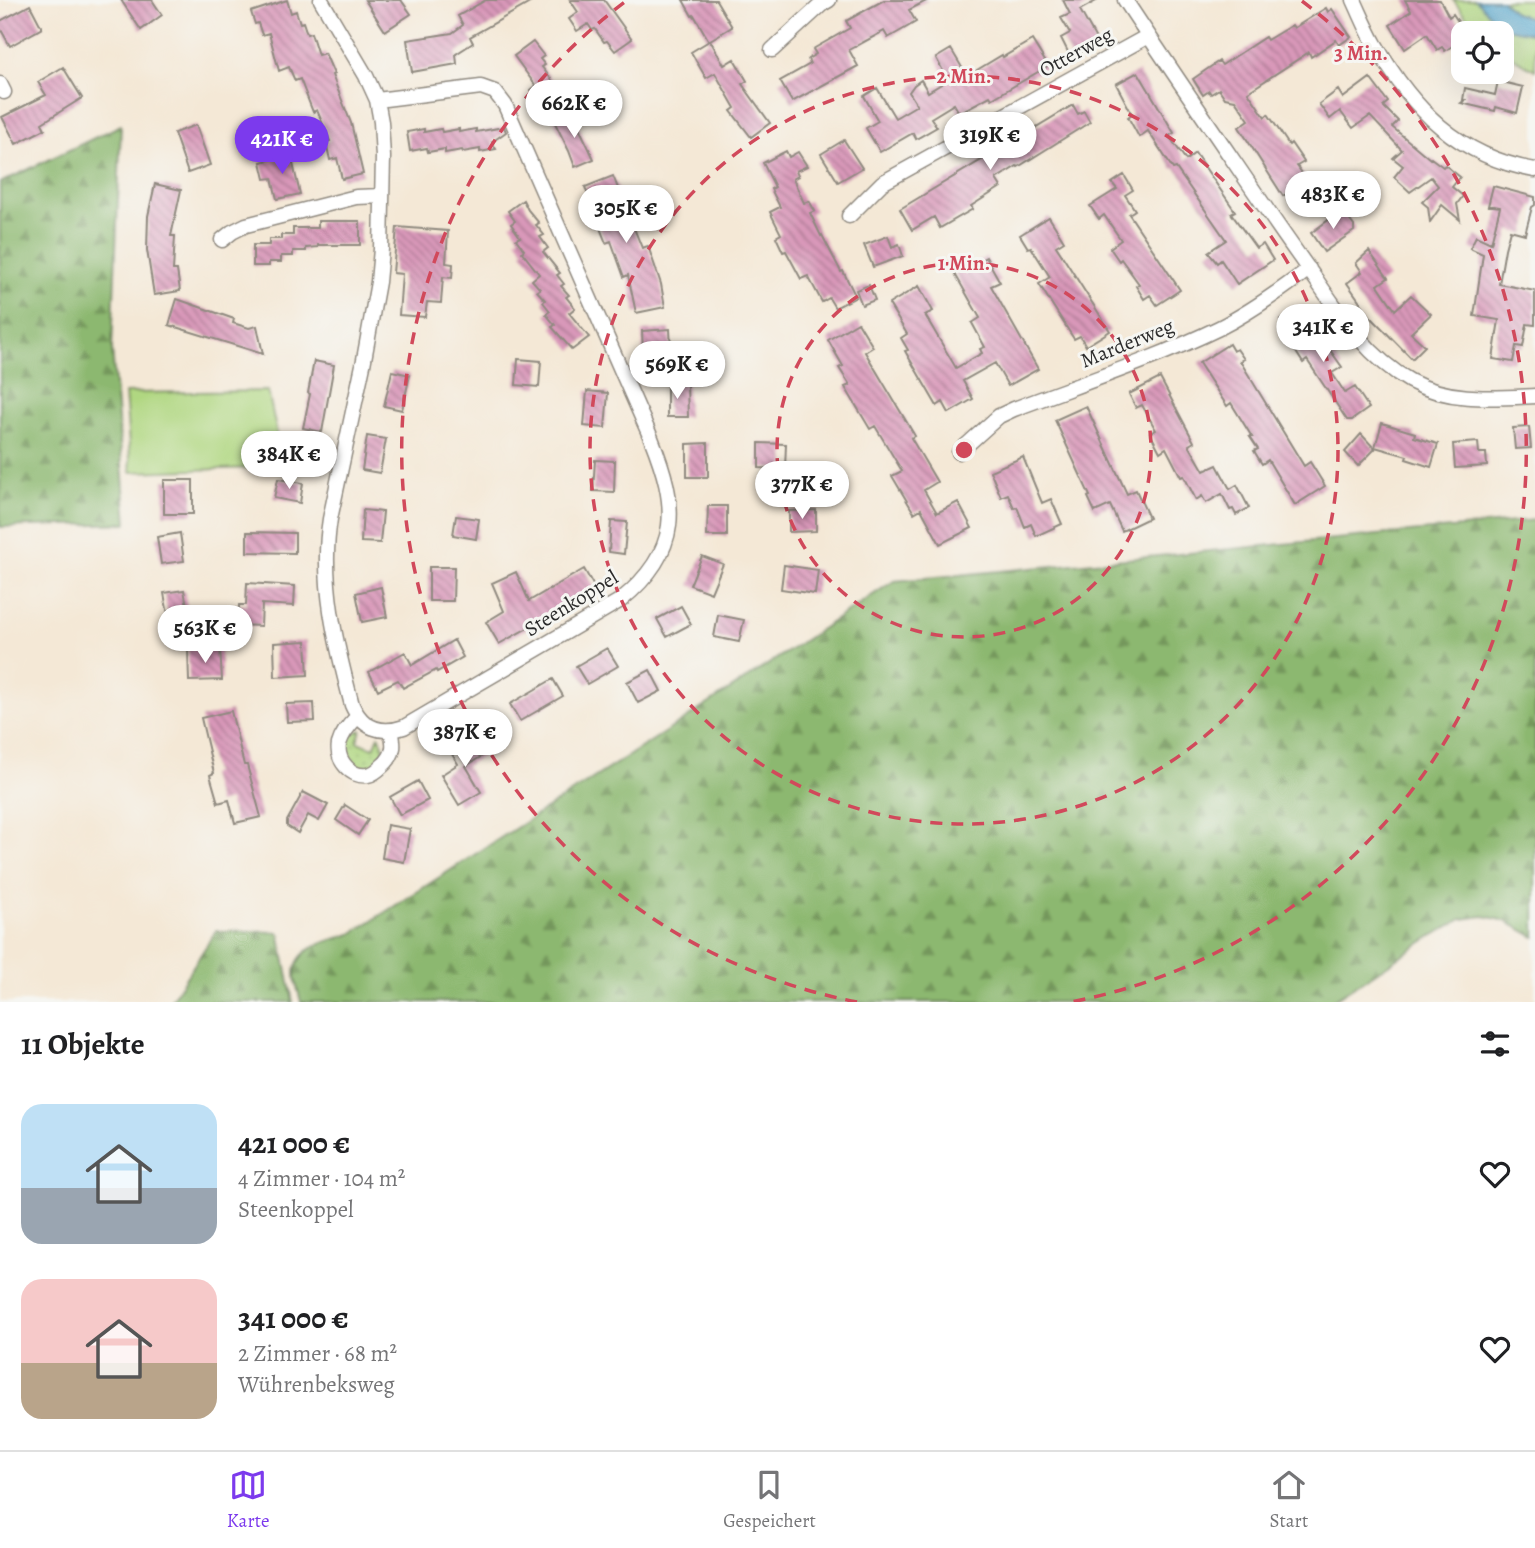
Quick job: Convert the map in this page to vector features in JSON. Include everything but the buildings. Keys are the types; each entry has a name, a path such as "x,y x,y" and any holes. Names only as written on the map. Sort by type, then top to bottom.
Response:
{"street":[{"path":"321,0 366,76 377,100 382,122 381,249 378,282 328,531 328,594 347,687 357,716 379,730 392,732 393,748 389,760 368,775 355,773 344,765 339,754 340,742 357,716"},
{"path":"772,50 829,0"},
{"path":"1125,0 1309,270 1376,357 1391,370 1433,391 1467,397 1535,396"},
{"path":"1354,0 1373,42 1398,83 1419,108 1458,142 1511,166 1535,170"},
{"name":"Otterweg","path":"849,216 882,183 1148,36"},
{"name":"Steenkoppel","path":"377,100 481,87 500,97 651,438 664,474 671,510 669,531 658,559 643,581 621,600 392,732"},
{"path":"222,240 246,225 356,197 382,196"},
{"name":"Marderweg","path":"959,452 999,416 1161,354 1219,328 1309,270"}],"green space":[{"path":"1453,0 1535,0 1535,70 1514,59 1514,21 1470,21"},
{"path":"121,125 112,349 127,523 0,527 0,183"},
{"path":"268,391 284,467 131,472 125,393"},
{"path":"1535,520 1535,937 1506,921 1484,916 1462,919 1330,1002 301,1002 295,974 301,957 307,951 324,942 351,934 894,581"},
{"path":"361,730 357,742 374,748 379,736 384,748 382,758 368,767 351,763 346,756 348,739"},
{"path":"216,931 279,932 293,1002 170,1002"}],"water":[{"path":"1476,0 1502,0 1515,13 1535,19 1535,34 1514,30 1514,21 1495,21"}]}
